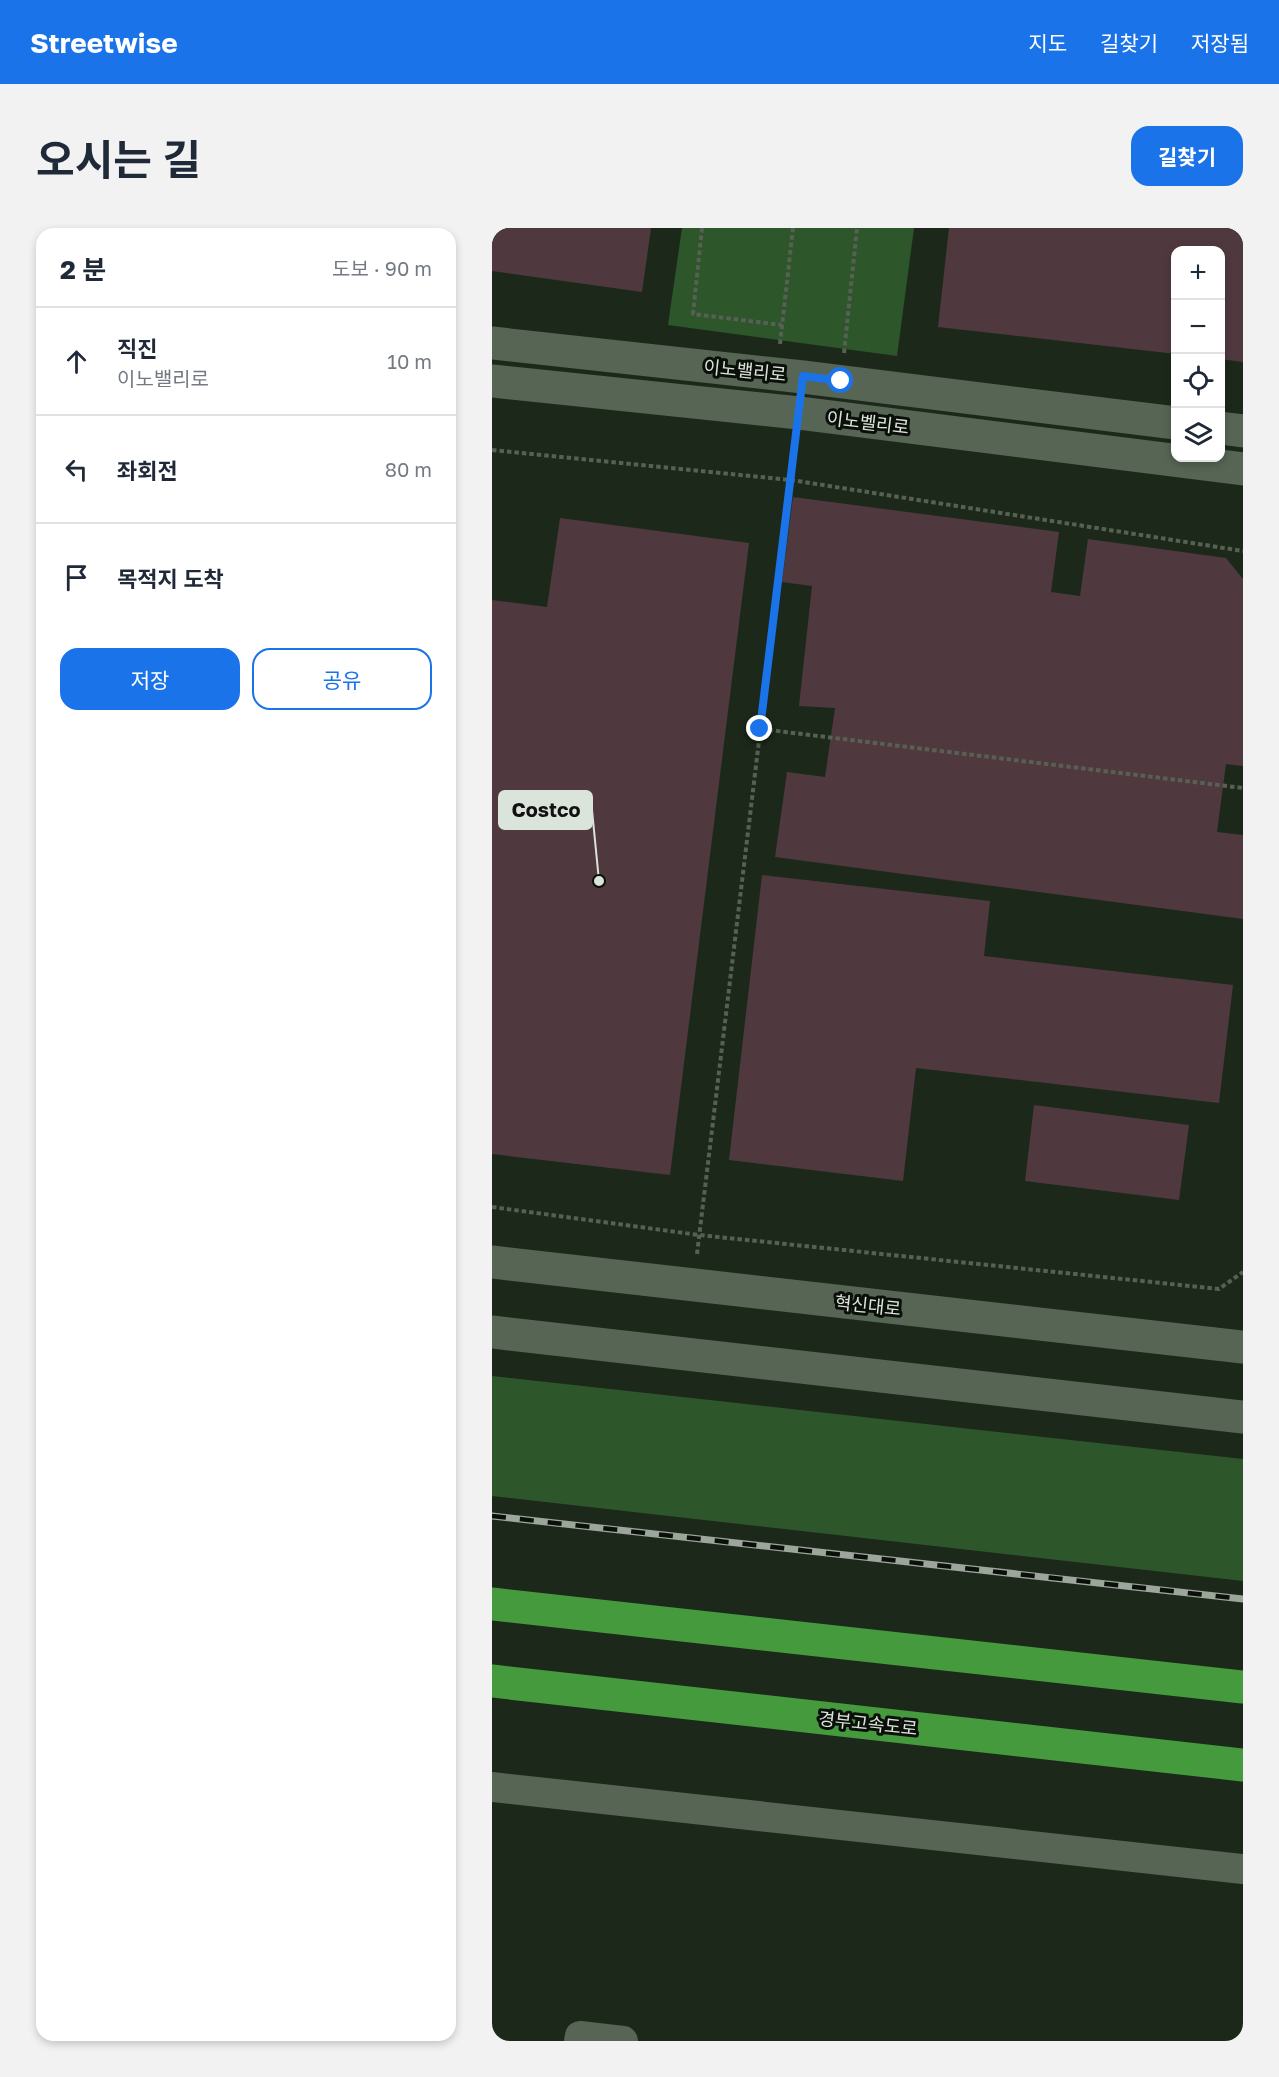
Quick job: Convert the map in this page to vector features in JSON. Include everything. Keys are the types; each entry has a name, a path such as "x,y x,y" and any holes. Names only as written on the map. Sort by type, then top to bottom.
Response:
{"highway":[{"path":"492,1604 1243,1687"},
{"name":"경부고속도로","path":"492,1681 1243,1765"}],"main road":[{"name":"이노밸리로","path":"492,343 841,381 1171,422"},
{"name":"이노벨리로","path":"492,381 799,414 1243,469"},
{"path":"1225,429 1243,431"},
{"name":"혁신대로","path":"492,1262 1243,1347"},
{"path":"492,1332 1243,1417"}],"street":[{"path":"492,1787 1243,1869"},
{"path":"579,2041 580,2036 624,2041"}],"path":[{"path":"702,228 693,314 782,325"},
{"path":"777,374 793,228"},
{"path":"841,381 857,229 849,228"},
{"path":"693,1285 799,414"},
{"path":"492,450 791,480 1243,551"},
{"path":"760,729 1243,788"},
{"path":"492,1207 699,1235 1219,1289 1243,1272"}],"green space":[{"path":"682,228 914,228 897,356 668,325"},
{"path":"492,1376 1243,1459 1243,1581 492,1496"}],"building":[{"path":"492,228 651,228 642,292 492,271"},
{"path":"949,228 1243,228 1243,362 1225,360 1225,246 1171,246 1171,353 938,327"},
{"path":"793,497 1059,532 1051,592 1080,596 1088,539 1226,558 1243,579 1243,766 1226,764 1217,832 1243,835 1243,919 775,857 787,772 825,777 835,708 799,706 812,586 782,582"},
{"path":"560,518 749,543 670,1175 492,1154 492,600 547,607"},
{"path":"762,875 990,901 984,956 1233,985 1219,1103 916,1068 903,1181 729,1160"},
{"path":"1034,1105 1189,1125 1179,1200 1025,1181"}],"railway":[{"path":"492,1516 1243,1599"}],"place":[{"name":"Costco","path":"599,881"}],"route":[{"path":"760,729 803,376 841,381"}]}
